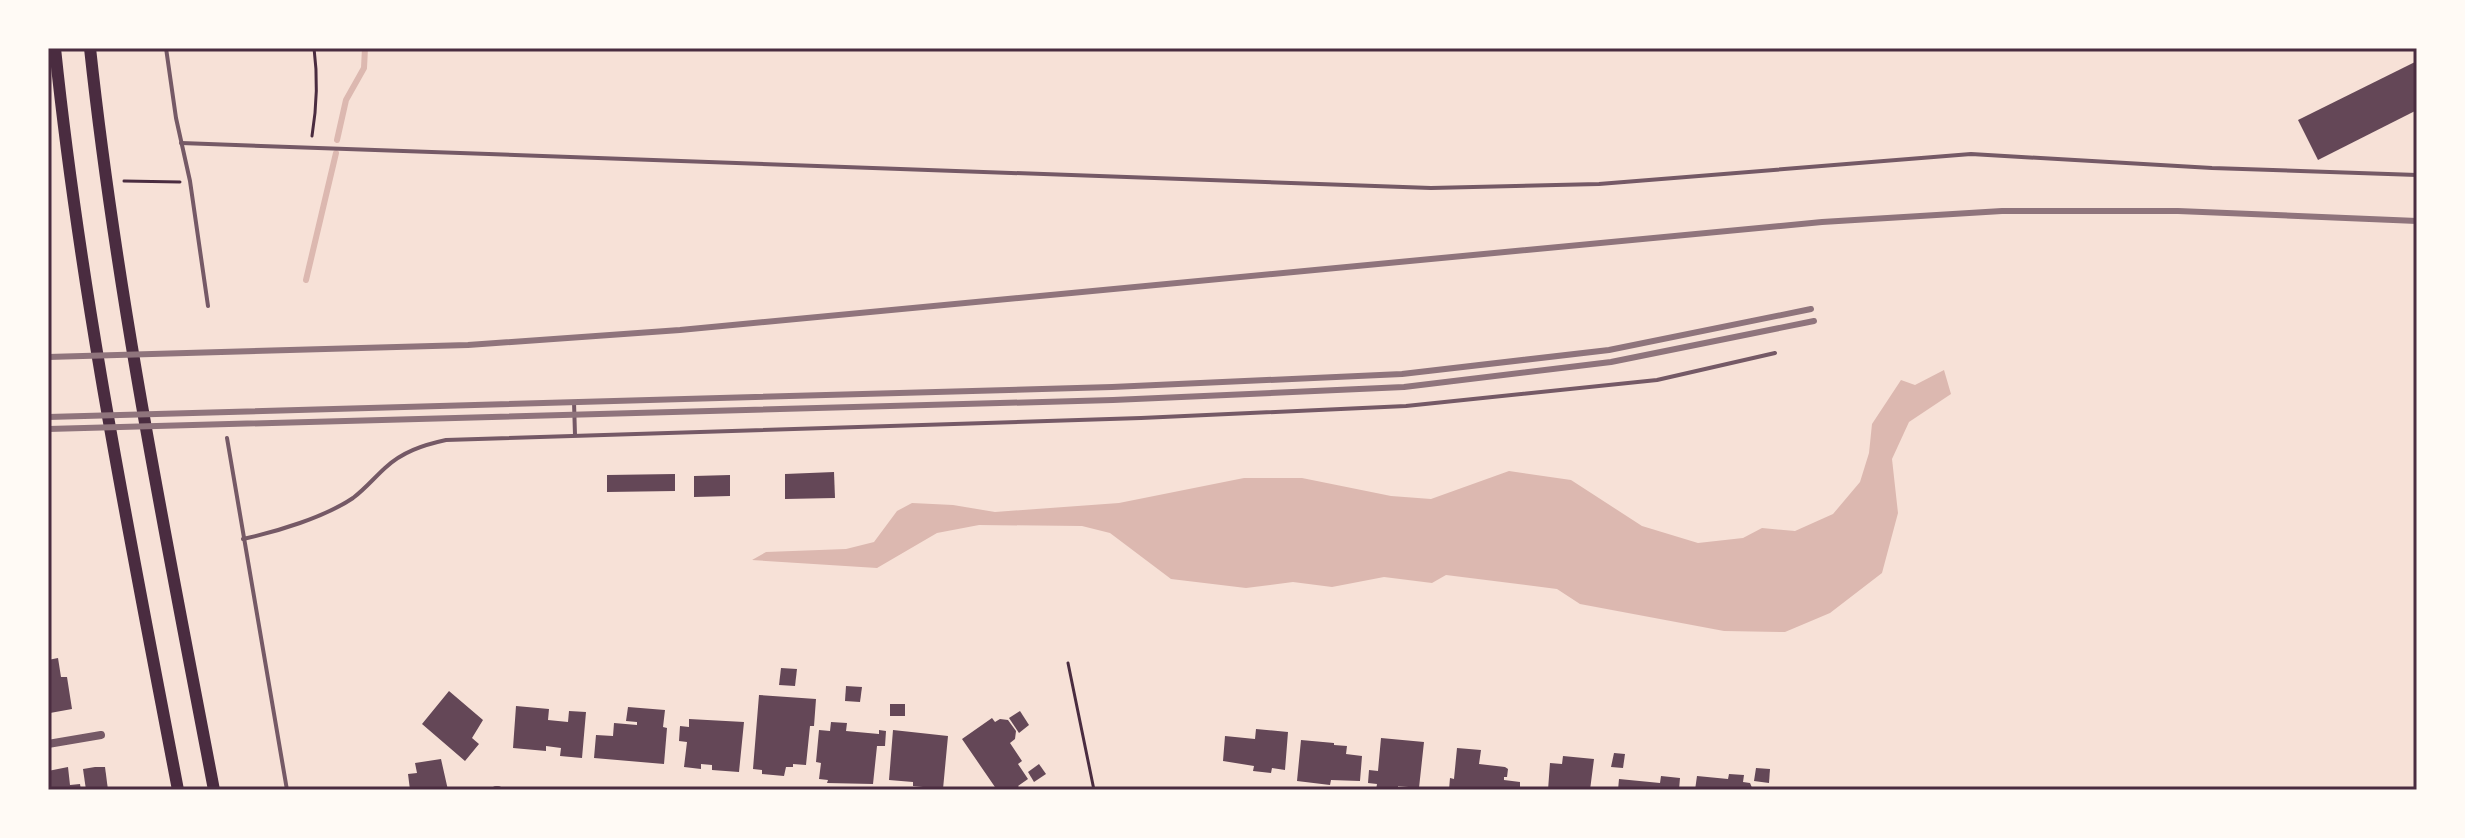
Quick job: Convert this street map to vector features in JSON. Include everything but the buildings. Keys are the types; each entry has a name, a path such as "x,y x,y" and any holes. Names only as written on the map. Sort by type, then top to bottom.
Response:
{"main road":[{"path":"55,48 89,311 178,790"},
{"path":"90,48 130,340 214,790"}],"street":[{"path":"48,744 101,735"}],"lane":[{"path":"166,48 208,306"},
{"path":"181,143 1431,188 1599,184 1971,154 2212,168 2417,175"},
{"path":"243,539 274,531 344,503 366,488 398,458 429,444 462,438 1141,418 1406,406 1657,380 1775,353"},
{"path":"574,402 575,435"},
{"path":"227,438 287,790"}],"path":[{"path":"311,147 316,108 314,48"},
{"path":"155,183 190,181"},
{"path":"1068,663 1094,790"}],"shaded area":[{"path":"1944,370 1951,394 1909,422 1892,459 1898,513 1882,573 1830,613 1785,632 1724,631 1580,604 1557,589 1446,575 1432,583 1384,577 1332,587 1293,582 1246,588 1171,579 1110,533 1082,526 979,525 937,533 877,568 752,560 766,552 846,549 874,542 897,511 912,503 953,505 995,512 1119,503 1244,478 1302,478 1391,496 1431,499 1509,471 1571,480 1642,526 1698,543 1743,538 1762,528 1795,531 1833,514 1860,482 1869,453 1872,424 1901,380 1915,385"}],"waterway":[{"path":"337,140 346,100 364,68 365,48"},
{"path":"306,280 336,153"}],"railway":[{"path":"48,357 468,345 680,330 1822,222 2002,211 2178,211 2417,221"},
{"path":"48,417 1112,387 1402,374 1609,350 1811,309"},
{"path":"48,429 1113,400 1404,387 1611,362 1814,321"}]}
